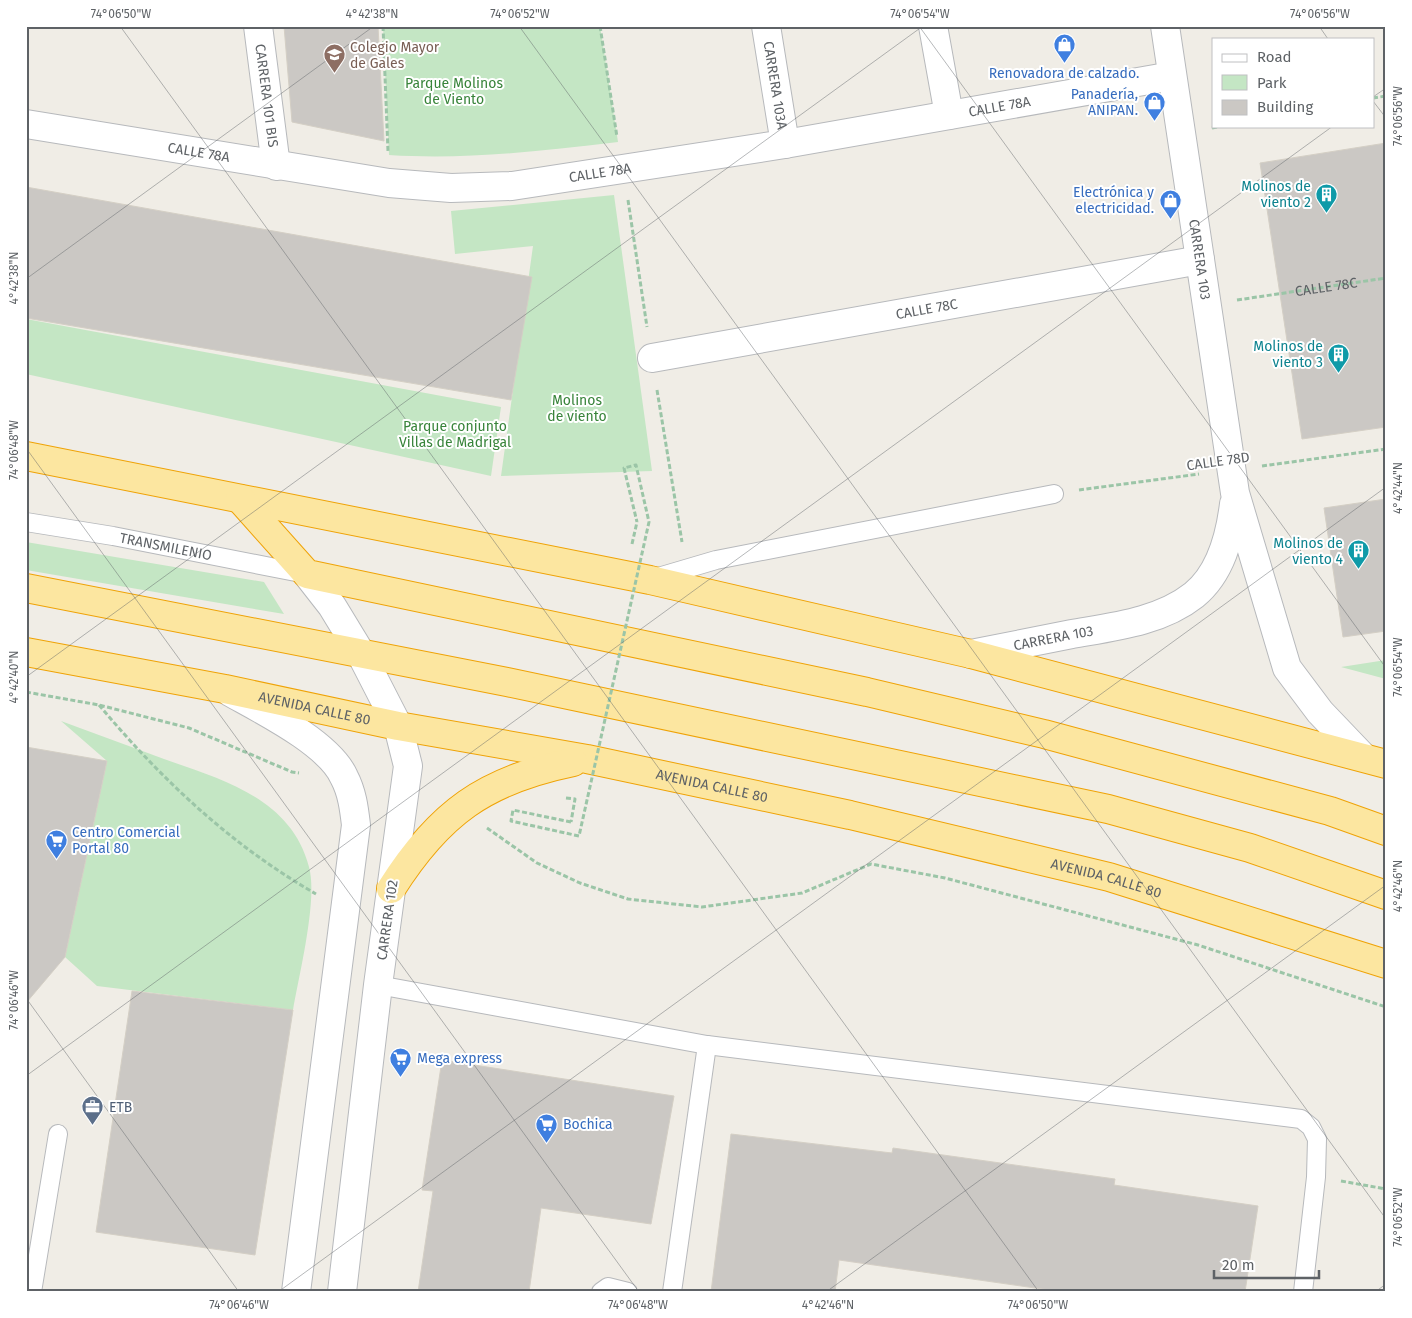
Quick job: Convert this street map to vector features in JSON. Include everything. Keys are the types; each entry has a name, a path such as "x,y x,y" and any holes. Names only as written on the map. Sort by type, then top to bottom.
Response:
{"highway":[{"path":"26,456 650,580 971,654 1375,761"},
{"path":"240,499 307,574 847,688 1034,731 1330,811 1386,831"},
{"path":"26,588 360,652 740,730 1108,809 1250,848 1386,895"},
{"name":"AVENIDA CALLE 80","path":"26,652 225,689 398,726 587,759 850,815 1109,877 1386,964"},
{"path":"391,889 411,857 430,835 466,803 495,786 539,769 587,759"}],"street":[{"name":"CARRERA 101 BIS","path":"258,26 276,166"},
{"name":"CARRERA 103A","path":"766,26 785,144"},
{"path":"933,26 949,115"},
{"name":"CARRERA 103","path":"1165,26 1233,481 1287,668 1320,712 1375,761"},
{"name":"CALLE 78A","path":"26,124 276,166 389,182 451,188 512,186 785,144 1172,76"},
{"name":"CALLE 78C","path":"652,358 1200,260"},
{"name":"CARRERA 103","path":"971,654 1123,624 1171,610 1195,594 1213,572 1230,537 1233,481"},
{"name":"CARRERA 102","path":"307,574 332,606 360,652 398,726 408,766 378,985 342,1292"},
{"path":"225,689 303,734 337,765 344,776 354,803 356,825 296,1292"}],"lane":[{"path":"650,580 716,560 1054,494"},
{"name":"TRANSMILENIO","path":"26,522 113,536 307,574"},
{"path":"378,985 707,1045 1301,1119 1311,1128 1317,1139 1316,1177 1303,1292"},
{"path":"672,1292 707,1045"},
{"path":"32,1292 58,1134"},
{"path":"601,1292 608,1287 628,1292"}],"path":[{"path":"383,26 389,182"},
{"path":"600,26 682,547"},
{"name":"CALLE 78C","path":"1207,304 1386,278"},
{"name":"CALLE 78D","path":"1054,494 1233,481 1386,449"},
{"path":"570,822 513,810 511,821 579,836 649,522 636,465 624,468 637,522"},
{"path":"26,692 99,705 189,728 292,772 312,774 337,765"},
{"path":"99,705 146,759 210,820 253,854 319,896"},
{"path":"466,803 480,822 537,862 580,884 628,898 702,907 802,893 871,864 945,878 1198,945 1386,1007"},
{"path":"1316,1177 1386,1189"}],"green space":[{"name":"Parque Molinos de Viento","path":"383,26 600,26 618,142 475,155 389,155"},
{"name":"Molinos de viento","path":"614,195 652,471 501,476 533,246 455,254 451,211"},
{"name":"Parque conjunto Villas de Madrigal","path":"26,319 501,407 491,476 26,374"},
{"path":"26,542 264,582 284,614 26,570"},
{"path":"1386,660 1386,679 1341,667"},
{"path":"61,721 231,784 271,808 287,824 300,843 309,867 311,881 307,937 293,1010 97,986 65,957 107,761"}],"building":[{"name":"Colegio Mayor de Gales","path":"284,26 378,26 384,141 292,122"},
{"path":"1386,143 1386,427 1302,439 1260,163"},
{"path":"26,187 532,277 511,400 26,318"},
{"name":"Molinos de viento 4","path":"1386,499 1386,631 1343,637 1324,508"},
{"name":"Centro Comercial Portal 80","path":"26,747 107,761 65,957 26,1003"},
{"path":"132,991 293,1010 255,1255 96,1232"},
{"name":"Bochica","path":"442,1060 674,1096 651,1224 541,1208 529,1292 418,1292 433,1191 422,1190"},
{"path":"731,1134 892,1153 893,1148 1115,1179 1114,1185 1258,1206 1245,1292 1063,1292 839,1260 835,1292 711,1292"}],"place":[{"name":"Renovadora de calzado.","path":"1064,64"},
{"name":"Colegio Mayor de Gales","path":"334,74"},
{"name":"Panadería, ANIPAN.","path":"1154,121"},
{"name":"Molinos de viento 2","path":"1327,213"},
{"name":"Electrónica y electricidad.","path":"1170,219"},
{"name":"Molinos de viento 3","path":"1339,373"},
{"name":"Molinos de viento 4","path":"1359,570"},
{"name":"Centro Comercial Portal 80","path":"56,859"},
{"name":"Mega express","path":"401,1077"},
{"name":"ETB","path":"93,1126"},
{"name":"Bochica","path":"547,1143"}]}
